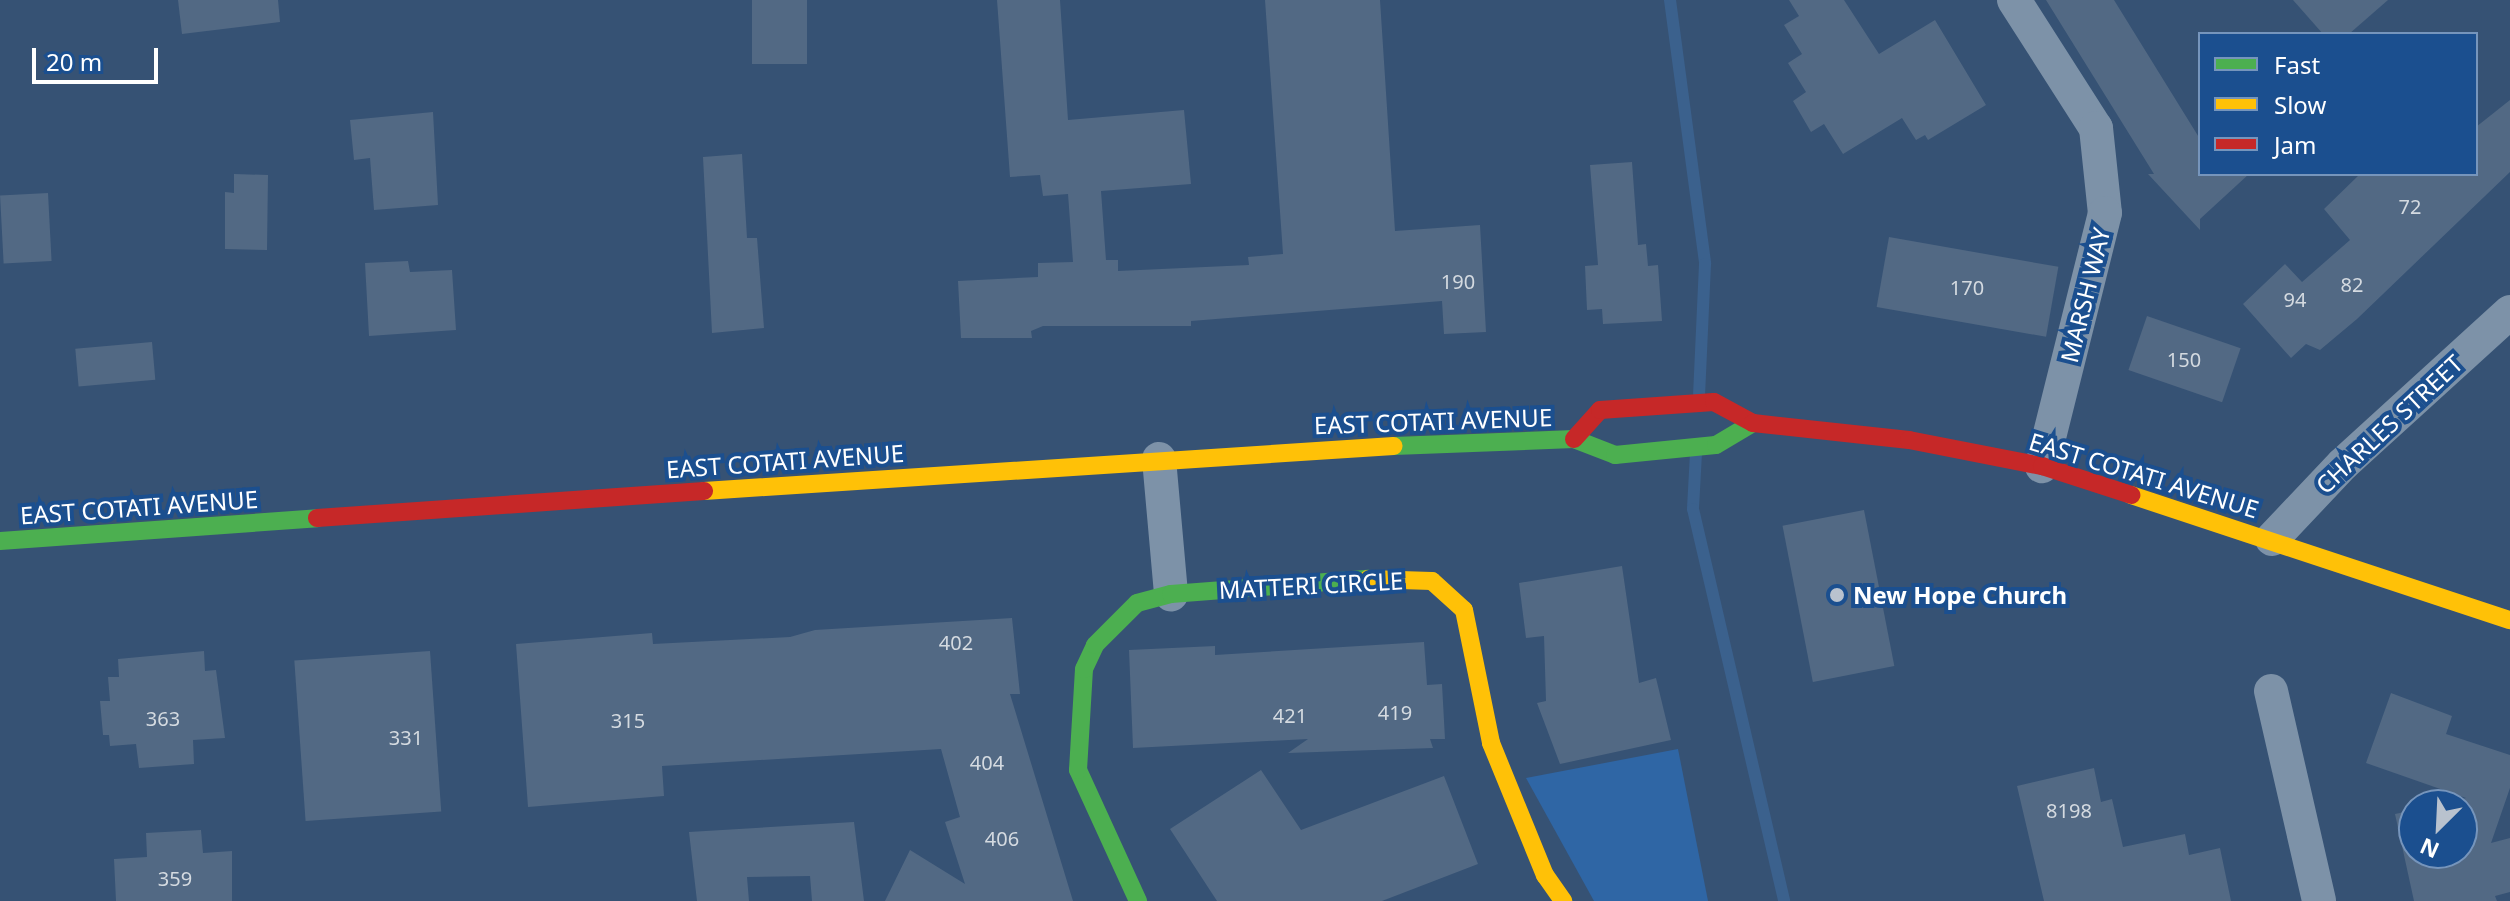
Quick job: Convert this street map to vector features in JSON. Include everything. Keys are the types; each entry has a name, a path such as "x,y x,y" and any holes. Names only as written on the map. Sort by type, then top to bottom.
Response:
{"main road":[{"name":"EAST COTATI AVENUE","path":"1574,439 1600,410 1669,402 1714,402 1753,423 1909,440 2042,466 2272,539 2510,620"},
{"name":"EAST COTATI AVENUE","path":"0,541 1159,459 1574,439 1615,455 1716,445 1753,423"},
{"name":"MATTERI CIRCLE","path":"1138,901 1078,770 1084,669 1095,645 1137,603 1171,594 1392,577 1432,581 1450,592 1464,610 1491,743 1545,875 1563,901"}],"street":[{"name":"MARSH WAY","path":"2014,0 2096,128 2105,213 2042,466"},
{"name":"CHARLES STREET","path":"2272,539 2343,464 2510,312"},
{"path":"1159,459 1171,594"},
{"path":"2271,691 2319,901"}],"shaded area":[{"path":"1678,749 1708,901 1594,901 1526,778"}],"building":[{"path":"178,0 278,0 280,22 182,34"},
{"path":"752,0 807,0 807,64 752,64"},
{"path":"997,0 1060,0 1068,120 1184,110 1191,184 1101,191 1106,260 1118,260 1118,271 1249,265 1248,257 1283,254 1265,0 1380,0 1395,231 1480,225 1486,332 1444,334 1442,301 1191,321 1191,326 1043,326 1031,331 1032,338 961,338 958,281 1038,277 1038,263 1073,262 1068,194 1043,196 1040,175 1010,177"},
{"path":"1789,0 1844,0 1879,54 1935,20 1986,105 1928,140 1925,135 1916,140 1902,118 1843,154 1824,124 1811,132 1793,101 1806,92 1788,63 1802,54 1784,25 1799,16"},
{"path":"2046,0 2114,0 2198,136 2198,176 2247,176 2200,219 2200,230 2148,174 2154,174"},
{"path":"2293,0 2388,0 2351,32 2321,32"},
{"path":"2510,100 2510,172 2357,319 2320,350 2306,344 2291,358 2243,304 2285,264 2302,282 2350,240 2324,209 2358,176 2478,176 2478,125"},
{"path":"433,112 438,205 374,210 370,158 354,160 350,120"},
{"path":"742,154 747,238 757,238 764,328 712,333 703,157"},
{"path":"1632,162 1638,245 1646,244 1648,266 1658,265 1662,321 1603,324 1602,309 1587,310 1585,266 1598,265 1590,165"},
{"path":"234,174 268,175 267,250 225,249 225,192 234,193"},
{"path":"48,193 52,261 4,263 0,196"},
{"path":"1889,237 2058,267 2046,337 1877,307"},
{"path":"408,261 410,272 452,270 456,330 369,336 365,263"},
{"path":"2147,316 2241,348 2222,402 2128,370"},
{"path":"152,342 155,380 79,387 75,349"},
{"name":"New Hope Church","path":"1864,510 1894,666 1813,682 1783,526"},
{"path":"1622,566 1639,683 1656,678 1671,740 1560,764 1537,703 1546,701 1544,636 1526,638 1519,583"},
{"path":"1012,618 1020,694 1010,694 1073,901 885,901 910,850 965,884 945,822 960,817 941,749 662,766 664,796 528,807 516,644 652,633 653,644 790,637 815,630"},
{"path":"1424,642 1427,685 1442,684 1445,739 1430,739 1433,748 1288,753 1308,739 1133,748 1129,650 1215,646 1215,655"},
{"path":"204,651 205,671 216,670 225,738 193,740 194,764 139,768 136,744 110,746 109,735 103,735 100,701 110,701 108,677 119,677 118,659"},
{"path":"430,651 441,812 306,821 294,660"},
{"path":"2391,693 2452,716 2446,734 2510,755 2510,788 2491,843 2510,838 2510,892 2495,896 2497,901 2414,901 2407,869 2478,869 2478,789 2440,789 2366,763"},
{"path":"2094,768 2101,802 2112,799 2123,847 2185,834 2189,855 2220,848 2231,901 2044,901 2017,786"},
{"path":"1261,770 1301,830 1444,776 1478,864 1382,901 1217,901 1170,829"},
{"path":"854,822 864,901 812,901 810,876 747,877 749,901 697,901 689,832"},
{"path":"201,830 203,853 232,851 232,901 116,901 114,859 147,857 146,833"}],"waterway":[{"path":"1670,0 1705,264 1699,394"},
{"path":"1696,453 1693,509 1784,901"}],"traffic: fast":[{"path":"1394,446 1574,439 1615,455 1716,445 1753,423"},
{"path":"0,541 317,518"},
{"path":"1138,901 1078,770 1084,669 1095,645 1137,603 1171,594 1368,579"}],"traffic: slow":[{"path":"704,491 1394,446"},
{"path":"2131,495 2510,620"},
{"path":"1368,579 1432,581 1464,610 1491,743 1545,875 1563,901"}],"traffic: jam":[{"path":"1574,439 1600,410 1714,402 1753,423 1909,440 2042,466 2131,495"},
{"path":"317,518 704,491"}],"place":[{"name":"New Hope Church","path":"1837,595"}]}
